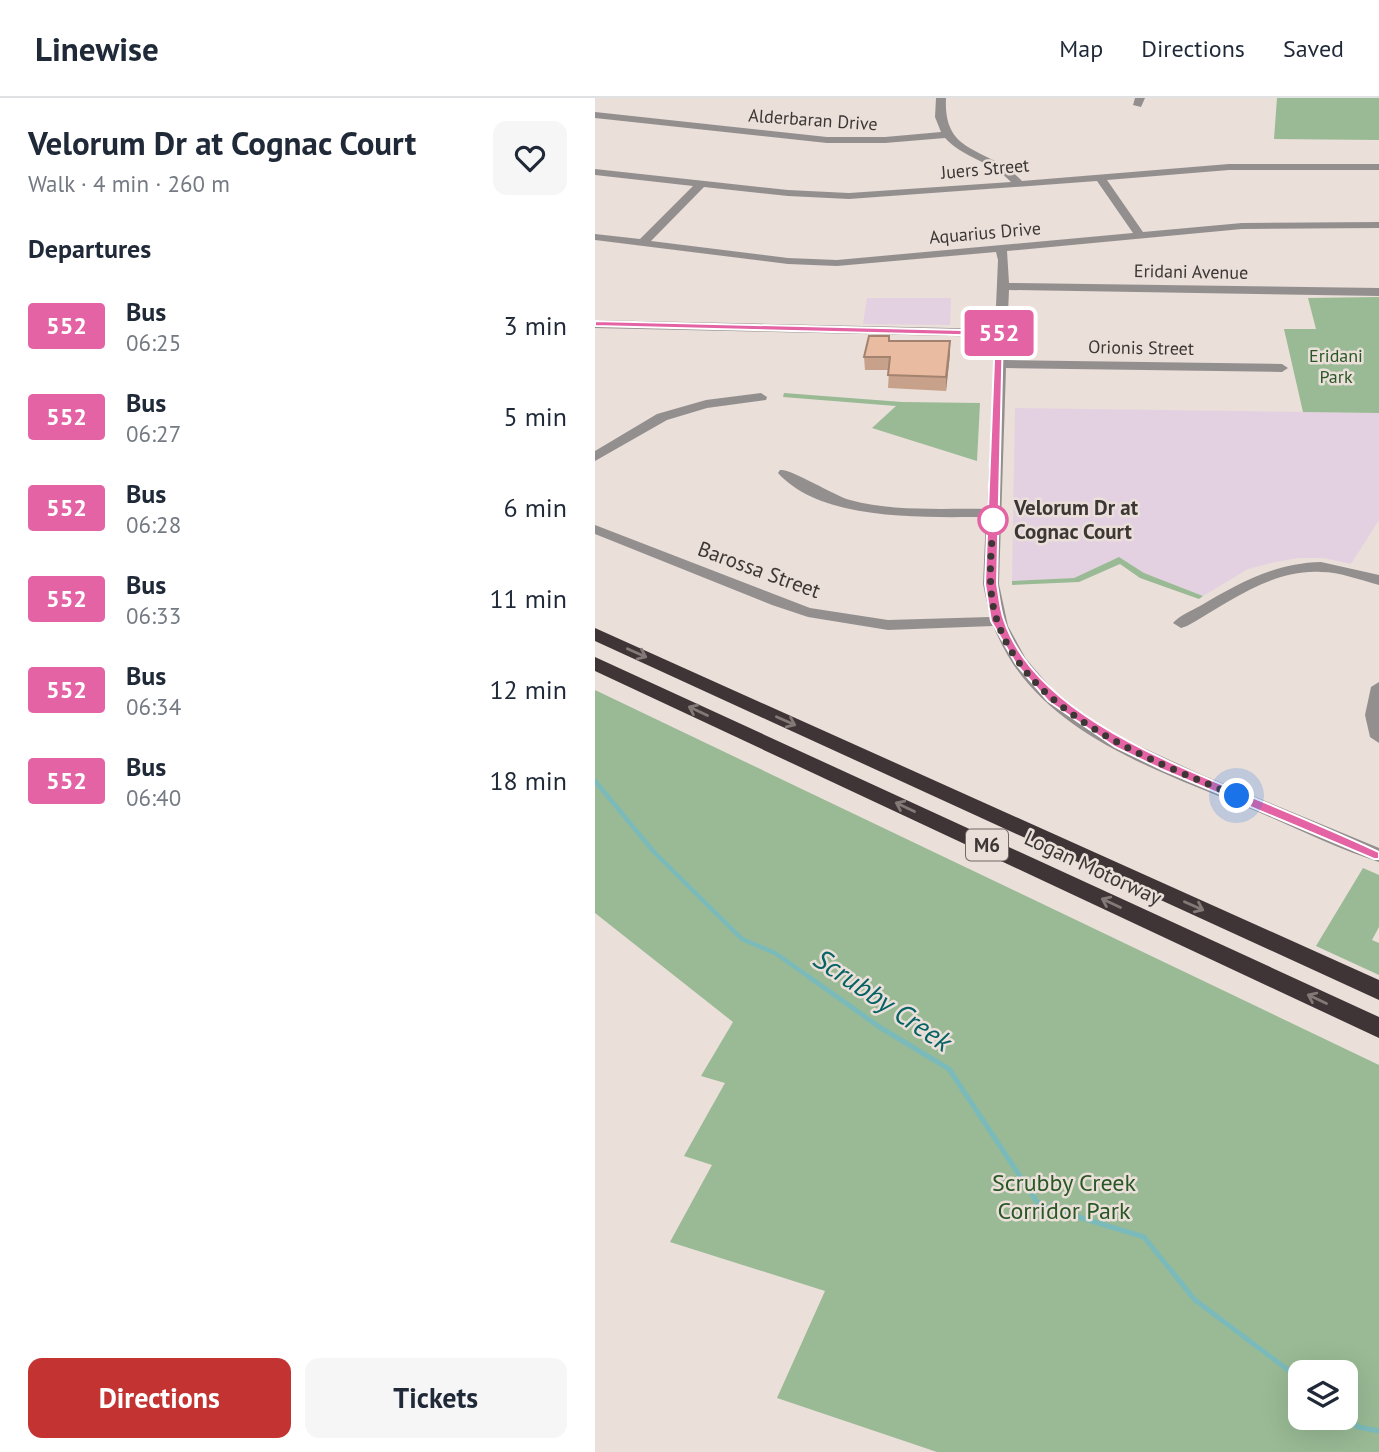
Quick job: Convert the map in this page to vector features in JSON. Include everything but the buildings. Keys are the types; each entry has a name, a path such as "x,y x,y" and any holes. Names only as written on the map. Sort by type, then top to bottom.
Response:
{"highway":[{"name":"Logan Motorway","path":"595,634 1379,991"},
{"name":"Logan Motorway","path":"595,663 1379,1028"}],"street":[{"path":"941,98 938,116 946,135 968,151 1006,168 1019,184"},
{"name":"Alderbaran Drive","path":"595,115 827,140 885,140 946,135"},
{"name":"Juers Street","path":"595,172 788,193 849,196 1229,167 1379,167"},
{"path":"1100,177 1140,235"},
{"path":"642,243 701,184"},
{"name":"Aquarius Drive","path":"595,237 824,263 1242,226 1379,225"},
{"path":"1001,249 1004,260 991,584 997,621 1006,640 1028,672 1053,698 1098,732 1168,767 1379,855"},
{"name":"Eridani Avenue","path":"1003,286 1379,292"},
{"path":"595,324 1000,333"},
{"name":"Orionis Street","path":"999,364 1282,368"},
{"path":"595,457 662,417 706,404 761,397"},
{"path":"785,474 822,495 861,507 994,513"},
{"name":"Barossa Street","path":"595,529 776,602 808,612 888,625 997,621"},
{"path":"1181,622 1255,582 1297,568 1341,569 1379,580"},
{"path":"1379,687 1373,715 1379,737"}],"shaded area":[{"path":"867,298 951,298 950,325 863,324"},
{"path":"1015,408 1379,413 1379,520 1351,564 1324,558 1298,558 1271,563 1248,569 1203,596 1144,573 1119,557 1074,578 1012,581"}],"green space":[{"path":"1277,98 1379,98 1379,140 1274,139"},
{"name":"Eridani Park","path":"1379,297 1379,413 1303,412 1284,329 1316,329 1308,298"},
{"path":"784,393 902,402 980,403 977,461 872,428 896,406 783,397"},
{"path":"1119,557 1144,573 1203,596 1199,599 1140,578 1120,564 1079,582 1012,585 1012,581 1074,578"},
{"name":"Scrubby Creek Corridor Park","path":"595,690 1379,1065 1379,1452 937,1452 777,1398 825,1291 670,1242 712,1165 684,1156 725,1083 701,1076 733,1022 595,913"},
{"path":"1363,868 1379,875 1379,927 1372,940 1379,943 1379,975 1316,946"}],"waterway":[{"name":"Scrubby Creek","path":"595,781 654,852 742,939 775,953 812,979"},
{"name":"Scrubby Creek","path":"809,977 881,1028 949,1069 1039,1205 1144,1237 1195,1300 1288,1370"},
{"name":"Scrubby Creek","path":"1358,1427 1379,1431"}],"bus line":[{"name":"552","path":"595,324 1000,333 991,584 997,621 1020,661 1053,698 1120,744 1379,856"}],"place":[{"name":"Velorum Dr at Cognac Court","path":"993,520"}],"route":[{"path":"993,520 994,513 991,584 994,609 1006,640 1028,672 1053,698 1105,736 1168,767 1237,796"}]}
